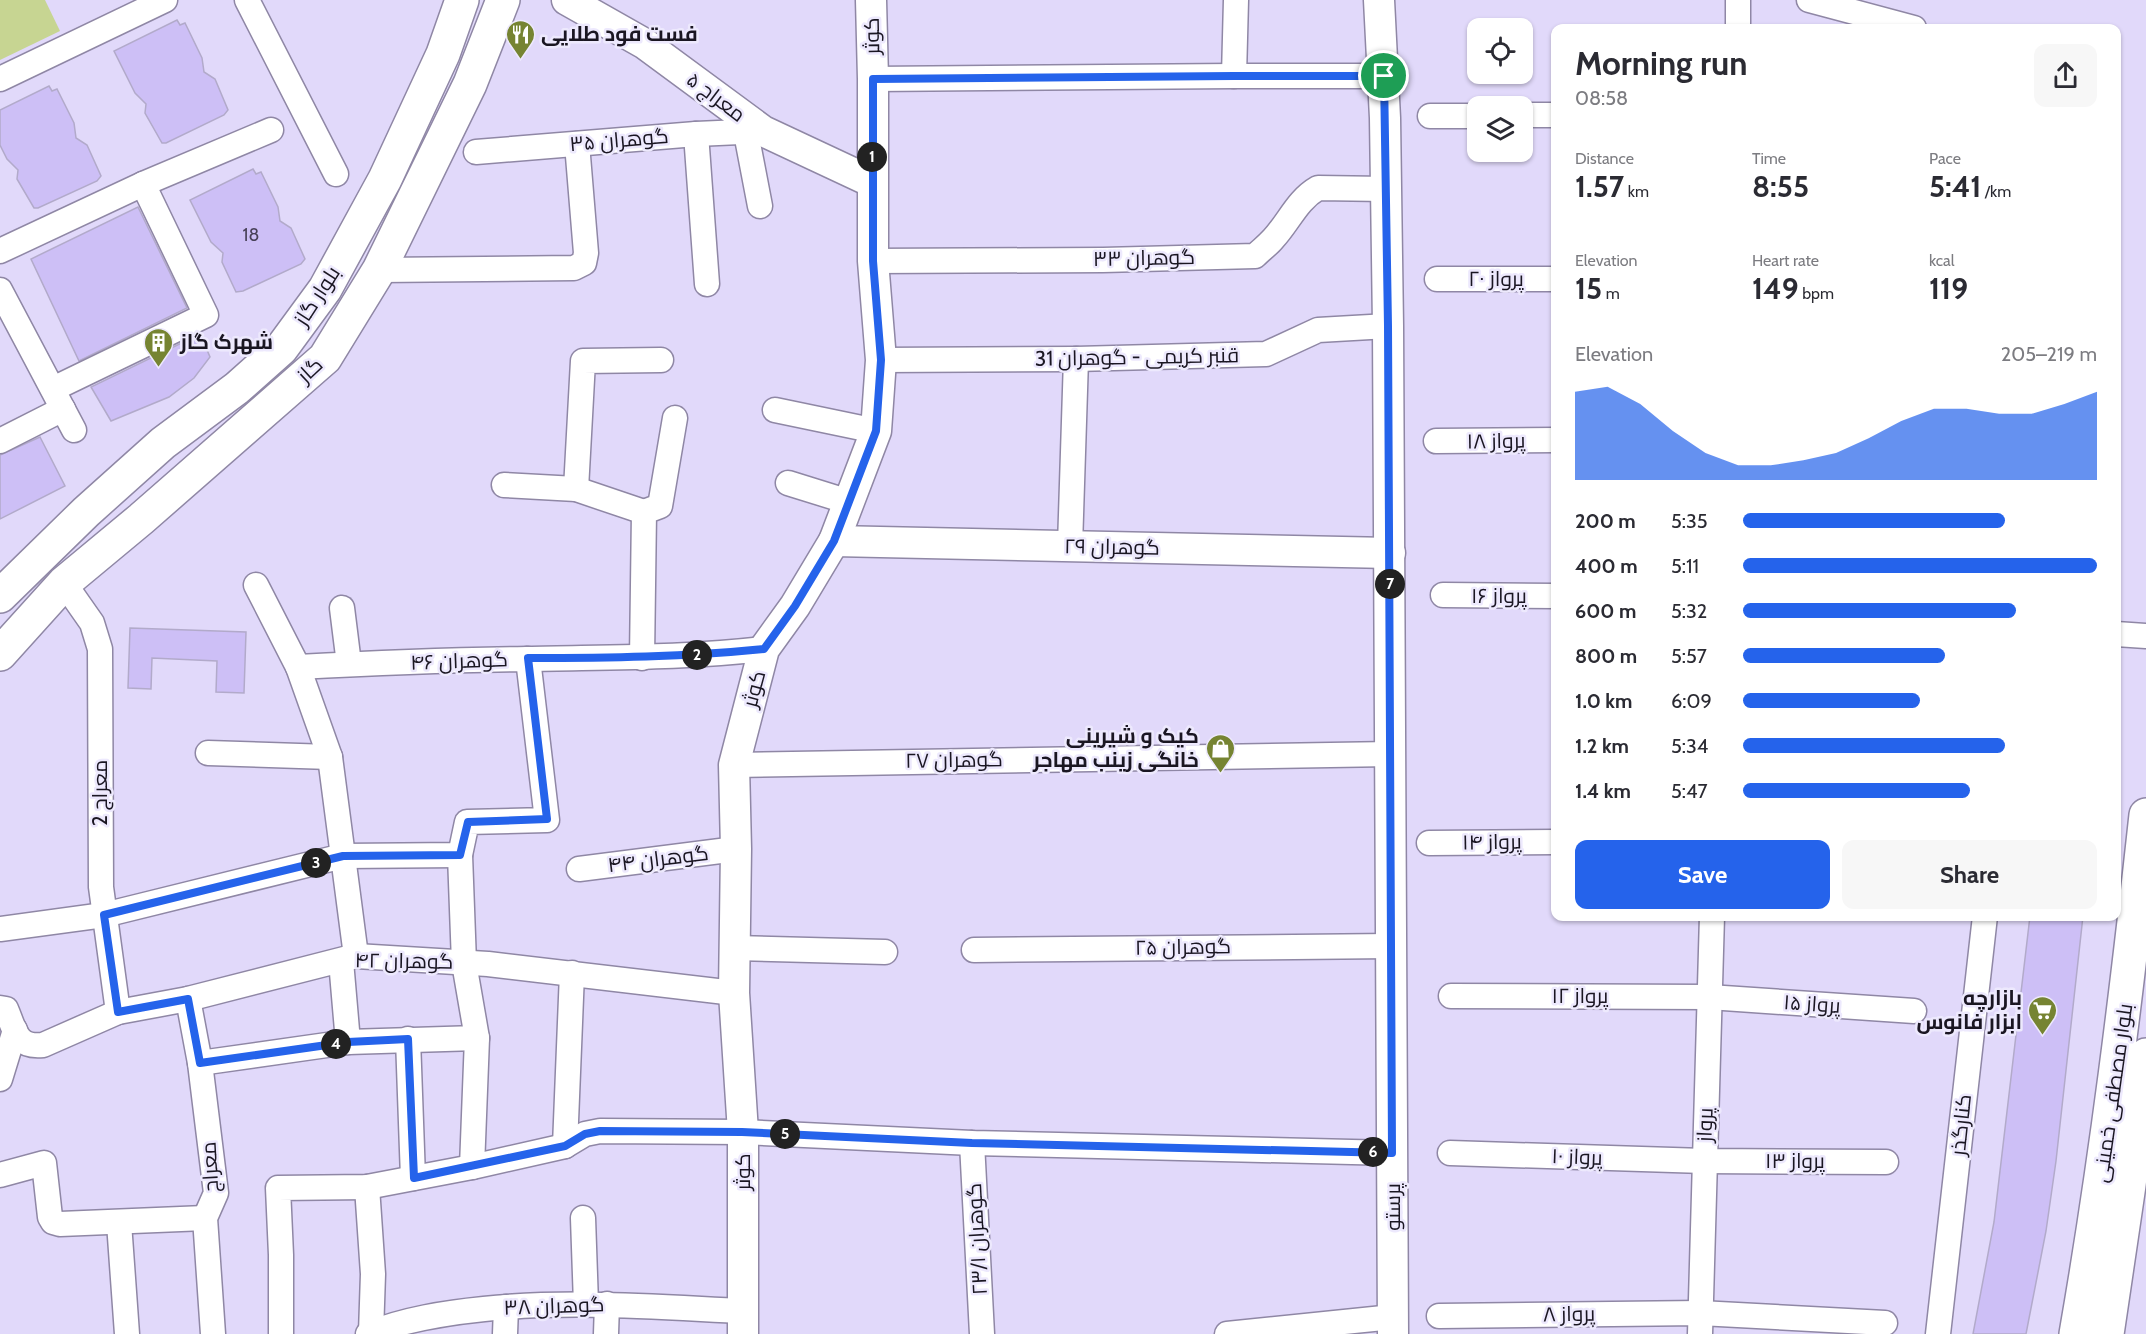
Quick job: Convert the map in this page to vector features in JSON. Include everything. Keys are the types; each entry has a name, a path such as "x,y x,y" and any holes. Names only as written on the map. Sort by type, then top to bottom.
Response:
{"main road":[{"name":"بلوار گاز","path":"0,596 86,512 163,443 237,388 281,349 325,289 385,179 443,54 462,0"},
{"name":"گاز","path":"0,654 64,584 325,358 379,270 470,84 503,0"},
{"name":"بلوار مصطفی خمینی","path":"2076,1334 2138,970 2146,815"},
{"name":"بلوار مصطفی خمینی","path":"2107,1334 2146,1054"}],"street":[{"path":"0,79 165,0"},
{"path":"247,0 336,174"},
{"name":"معراج ۵","path":"567,0 645,44 755,132 872,182"},
{"name":"کوثر","path":"743,1323 742,1132 734,993 736,849 734,765 764,649 795,606 834,541 876,431 881,360 873,261 871,0"},
{"path":"1234,76 1236,0"},
{"name":"پرستو","path":"1379,0 1384,76 1388,326 1393,1326"},
{"path":"1738,0 1738,24"},
{"path":"1809,0 1899,24"},
{"path":"873,79 1384,76"},
{"path":"1533,116 1551,115"},
{"path":"1431,116 1467,116"},
{"path":"0,251 143,184 271,130"},
{"path":"755,132 760,206"},
{"name":"گوهران ۳۵","path":"476,152 696,134 755,132"},
{"path":"696,134 707,284"},
{"path":"379,270 574,268 584,263 586,253 577,144"},
{"path":"2,435 58,399 206,315 143,184"},
{"name":"گوهران ۳۳","path":"873,261 1103,260 1255,256 1272,240 1297,206 1318,188 1386,189"},
{"name":"پرواز ۲۰","path":"1437,279 1551,279"},
{"path":"0,290 74,430"},
{"name":"قنبر کریمی - گوهران 31","path":"881,360 1076,359 1266,354 1318,330 1388,326"},
{"path":"1070,546 1076,359"},
{"path":"576,489 584,361 661,360"},
{"path":"775,410 876,431"},
{"path":"504,485 576,489 645,512 660,506 675,418"},
{"name":"پرواز ۱۸","path":"1436,441 1551,440"},
{"path":"788,483 849,502"},
{"path":"642,658 645,512"},
{"name":"گوهران ۲۹","path":"834,541 1390,553"},
{"name":"معراج 2","path":"64,584 92,623 100,649 100,887 118,1012"},
{"path":"256,585 298,667 330,758 343,856 349,958 348,1042"},
{"name":"پرواز ۱۶","path":"1443,596 1551,596"},
{"path":"342,608 349,664"},
{"path":"2121,634 2146,636"},
{"name":"گوهران ۴۶","path":"298,667 528,658 642,658 764,649"},
{"path":"472,1167 477,1038 464,963 460,855 468,822 547,819 528,658"},
{"path":"208,753 330,758"},
{"name":"گوهران ۲۷","path":"734,765 1391,754"},
{"name":"پرواز ۱۴","path":"1429,843 1551,842"},
{"name":"گوهران ۴۴","path":"579,868 736,849"},
{"path":"0,929 104,915 343,856 460,855"},
{"name":"پرواز","path":"1700,1323 1712,921"},
{"name":"کنارگذر","path":"1938,1334 1984,921"},
{"name":"گوهران ۲۵","path":"974,950 1391,946"},
{"path":"735,948 885,952"},
{"name":"گوهران ۴۲","path":"0,1008 6,1009 24,1044 43,1045 118,1012 188,999 349,958 464,963 572,973 734,993"},
{"path":"565,1146 572,973"},
{"name":"پرواز ۱۲","path":"1451,996 1709,997"},
{"name":"پرواز ۱۵","path":"1709,997 1914,1011"},
{"name":"معراج","path":"188,999 200,1063 216,1193 205,1218 213,1334"},
{"path":"0,1079 15,1030"},
{"path":"200,1063 348,1042 477,1038"},
{"path":"408,1039 414,1178"},
{"path":"281,1334 278,1188 367,1187 565,1146 585,1134 600,1131 742,1132 972,1143 1392,1153"},
{"name":"گوهران ۲۳/۱","path":"972,1143 982,1334"},
{"name":"پرواز ۱۰","path":"1450,1153 1704,1161"},
{"name":"پرواز ۱۳","path":"1704,1161 1886,1162"},
{"path":"0,1175 44,1163 50,1217 53,1222 60,1224 205,1218"},
{"path":"367,1187 373,1274 369,1333"},
{"path":"583,1218 596,1304 606,1334"},
{"path":"119,1223 127,1334"},
{"name":"گوهران ۳۸","path":"369,1333 440,1314 506,1307 596,1304 743,1323"},
{"path":"505,1334 506,1307"},
{"name":"پرواز ۸","path":"1439,1316 1700,1323 1886,1323"},
{"path":"1227,1334 1393,1326"}],"green space":[{"path":"0,0 45,0 60,31 0,60"}],"building":[{"path":"177,20 180,25 185,23 202,58 204,72 215,79 228,110 224,115 162,143 145,113 146,104 135,93 114,51"},
{"path":"49,86 52,91 57,89 74,123 76,138 87,145 101,176 97,181 34,208 17,179 18,170 7,159 0,145 0,110"},
{"path":"253,169 256,174 261,172 278,207 280,221 291,228 305,259 301,264 243,291 236,292 222,262 223,253 211,242 190,200"},
{"path":"138,207 187,308 79,361 31,259"},
{"name":"شهرک گاز","path":"200,334 210,357 194,378 169,397 111,421 91,387"},
{"path":"40,437 65,486 0,519 0,455"},
{"path":"130,628 246,632 244,693 216,692 217,661 152,658 151,689 128,688"},
{"name":"بازارچه ابزار فانوس","path":"2029,921 2082,921 2056,1161 2046,1231 2026,1334 1973,1334 1994,1222"}],"place":[{"name":"فست فود طلایی","path":"520,60"},
{"name":"شهرک گاز","path":"159,368"},
{"name":"کیک و شیرینی خانگی زینب مهاجر","path":"1220,774"},
{"name":"بازارچه ابزار فانوس","path":"2043,1036"}],"route":[{"path":"1384,76 1390,553 1392,1153 972,1143 742,1132 600,1131 585,1134 565,1146 414,1178 408,1039 348,1042 200,1063 188,999 118,1012 104,915 343,856 460,855 468,822 547,819 528,658 642,658 764,649 795,606 834,541 876,431 881,360 873,261 873,79 1384,76"}]}
